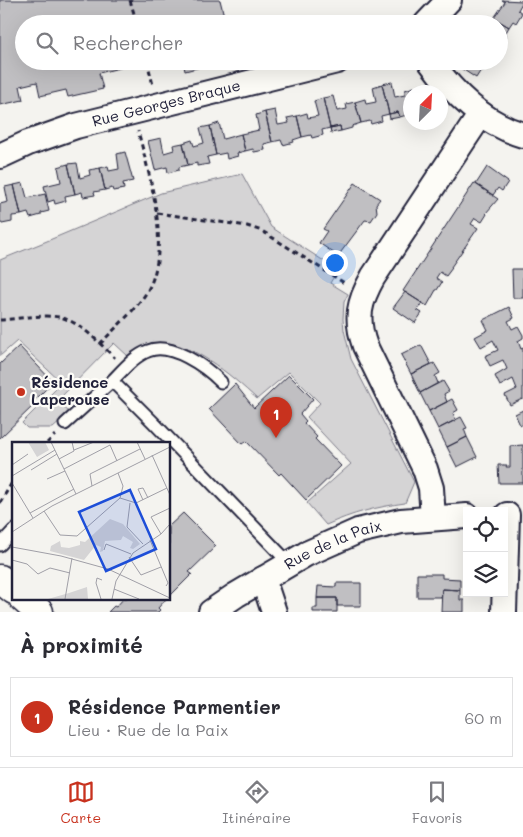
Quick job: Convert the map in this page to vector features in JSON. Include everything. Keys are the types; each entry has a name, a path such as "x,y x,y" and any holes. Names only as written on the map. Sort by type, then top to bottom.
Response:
{"street":[{"path":"435,15 450,0"},
{"name":"Rue Georges Braque","path":"0,156 28,143 62,131 132,111 300,70"},
{"path":"437,70 453,90 481,114 504,127 523,134"},
{"path":"433,518 430,488 425,469 362,337 359,312 363,295 373,277 481,114"},
{"path":"504,612 511,515"},
{"name":"Rue de la Paix","path":"211,612 290,564 333,541 365,528 401,521 463,516"},
{"path":"0,579 12,588"},
{"path":"263,579 274,612"},
{"path":"25,600 39,612"}],"lane":[{"path":"65,424 143,353 157,348 185,357 205,368 221,382"},
{"path":"112,381 290,564"},
{"path":"0,544 12,532"}],"path":[{"path":"130,0 134,15"},
{"path":"149,70 152,82"},
{"path":"100,344 142,299 155,273 158,252 157,213 132,111"},
{"path":"157,213 247,226 262,231 363,295"},
{"path":"0,320 58,317 76,324 125,368"},
{"path":"0,503 12,482"}],"shaded area":[{"path":"242,174 271,227 338,270 330,283 348,294 344,302 343,319 351,359 414,482 405,503 365,511 326,525 307,503 351,464 307,417 320,403 289,372 257,399 209,360 180,346 166,343 149,344 129,357 114,343 57,401 70,413 53,428 27,428 22,423 62,383 17,341 0,356 0,260 161,193"}],"building":[{"path":"0,0 220,0 224,15 15,15 15,70 111,70 99,73 103,89 68,97 66,90 40,96 37,82 20,86 23,100 0,105"},
{"path":"502,0 523,1 518,10 522,13 516,23 513,21 509,27 508,15 496,15 505,2"},
{"path":"464,70 481,70 476,78"},
{"path":"392,82 395,97 403,95 403,116 400,117 398,112 389,114 382,84"},
{"path":"382,84 389,114 381,116 382,121 371,124 370,121 361,123 355,102 365,99 366,104 376,102 373,87"},
{"path":"333,96 337,111 347,109 346,104 355,102 361,123 341,131 340,126 330,128 323,98"},
{"path":"323,98 330,128 322,130 323,135 312,138 311,135 302,137 297,116 307,113 308,118 318,116 314,101"},
{"path":"275,110 278,125 289,123 287,118 297,116 302,137 293,140 294,142 283,145 281,140 272,142 265,112"},
{"path":"265,112 272,142 264,144 265,150 254,152 253,149 245,151 241,134 259,130 256,115"},
{"path":"398,112 400,117 390,119 389,114"},
{"path":"219,123 223,139 241,134 245,151 237,153 238,156 227,159 226,153 216,155 210,126"},
{"path":"210,126 216,155 207,157 209,164 197,166 197,163 188,165 183,143 192,140 194,146 204,143 200,128"},
{"path":"340,126 341,131 331,133 330,128"},
{"path":"161,138 164,153 174,150 173,145 183,143 188,165 168,173 167,167 155,170 148,141"},
{"path":"125,152 133,181 123,183 124,189 113,191 112,188 105,190 100,168 108,166 109,171 119,169 117,154"},
{"path":"77,163 80,178 90,175 89,170 100,168 105,190 94,192 95,195 83,197 82,192 75,194 68,164"},
{"path":"68,164 75,194 65,196 66,201 55,204 54,200 48,202 44,186 61,182 58,167"},
{"path":"487,167 508,182 502,191 498,188 493,195 476,184"},
{"path":"23,183 27,198 45,194 49,211 30,218 28,213 21,215 14,185"},
{"path":"355,183 380,199 376,204 377,212 371,221 365,220 338,256 319,243 327,231 323,229"},
{"path":"474,183 498,199 486,213 482,222 475,218 471,224 478,228 446,276 440,272 436,278 442,282 427,306 403,291"},
{"path":"14,185 21,215 12,216 12,222 2,224 0,221 0,204 8,202 5,187"},
{"path":"512,269 523,269 523,298 513,298"},
{"path":"405,292 422,303 417,310 422,313 415,323 393,308"},
{"path":"509,307 514,318 508,321 512,329 518,326 523,335 523,338 518,341 521,349 523,348 523,400 510,405 505,395 517,389 513,379 500,386 495,376 507,369 503,360 490,366 485,356 498,350 493,340 481,347 475,337 488,330 483,320"},
{"path":"421,345 431,364 411,374 401,355"},
{"name":"Résidence Laperouse","path":"19,346 53,382 33,402 35,404 0,438 0,364"},
{"path":"434,363 440,373 435,376 438,383 420,393 411,374"},
{"path":"289,375 313,399 300,414 306,421 304,423 317,437 315,439 341,466 306,500 281,473 279,475 246,441 242,444 209,409 235,384 254,408"},
{"path":"443,381 449,391 444,394 447,402 429,411 420,393"},
{"path":"452,399 458,410 453,413 456,420 438,429 429,411"},
{"path":"523,410 523,423 520,425 515,414"},
{"path":"461,417 467,428 464,429 467,437 447,447 438,429"},
{"path":"467,437 477,457 457,467 447,447"},
{"path":"523,445 523,483 499,483 498,465 510,467 510,446"},
{"path":"183,513 216,546 189,572 192,574 170,596 170,525"},
{"path":"417,574 442,574 442,578 460,579 460,590 442,589 441,597 417,597"},
{"path":"336,583 361,583 361,606 337,606 337,598 317,598 318,586 336,587"},
{"path":"442,589 460,590 460,600 464,600 464,612 441,612"},
{"path":"317,598 337,598 337,612 313,612 313,608 317,608"},
{"path":"122,600 165,600 158,608 160,610 158,612 108,612 114,606 116,607"}],"place":[{"name":"Résidence Laperouse","path":"21,392"},
{"name":"Résidence Parmentier","path":"276,438"}]}
